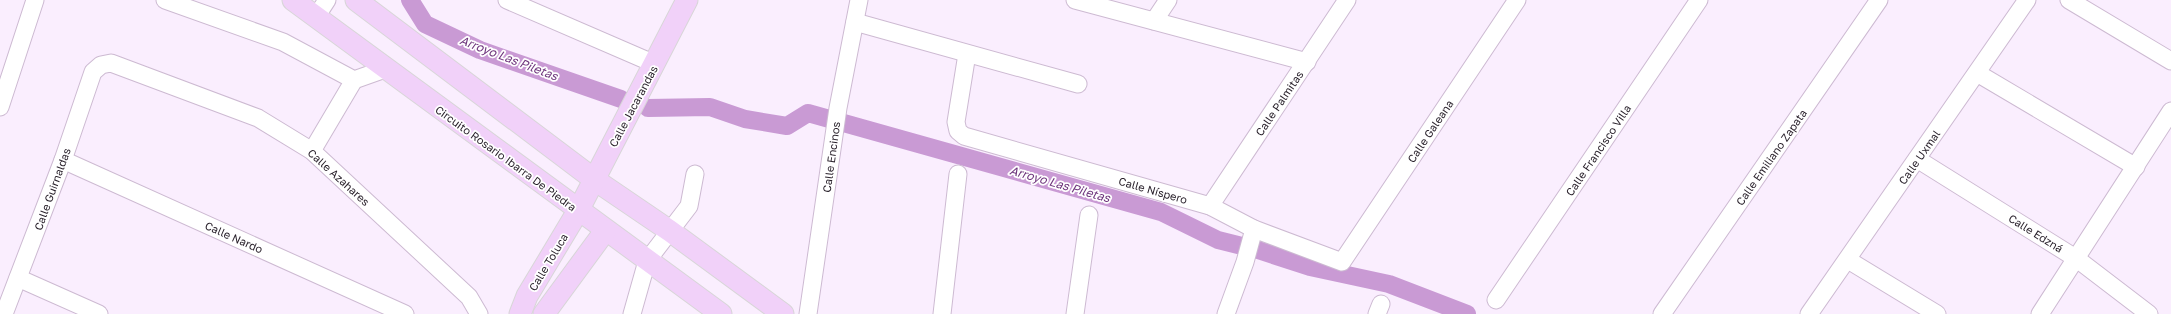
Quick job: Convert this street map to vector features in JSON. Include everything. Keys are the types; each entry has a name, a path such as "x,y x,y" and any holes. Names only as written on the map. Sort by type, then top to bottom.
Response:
{"main road":[{"name":"Circuito Rosario Ibarra De Piedra","path":"293,0 321,8 385,69 720,314"},
{"path":"356,0 595,180 670,231 783,314"},
{"name":"Calle Jacarandas","path":"578,211 687,0"},
{"name":"Calle Toluca","path":"520,314 527,296 578,211"},
{"path":"544,314 605,231"}],"street":[{"path":"0,107 34,0"},
{"path":"165,0 283,42 354,80"},
{"path":"508,0 655,64"},
{"name":"Calle Encinos","path":"808,314 834,132 859,0"},
{"path":"1075,0 1306,62"},
{"path":"1154,21 1168,0"},
{"name":"Calle Palmitas","path":"1210,206 1347,0"},
{"name":"Calle Galeana","path":"1342,262 1517,0"},
{"name":"Calle Francisco Villa","path":"1496,300 1699,0"},
{"name":"Calle Emiliano Zapata","path":"1662,314 1879,0"},
{"name":"Calle Uxmal","path":"1809,314 2028,0"},
{"path":"2069,0 2171,60"},
{"path":"854,22 1078,84"},
{"name":"Calle Níspero","path":"967,54 956,122 958,131 964,136 1210,206 1253,234 1342,262"},
{"name":"Calle Azahares","path":"101,65 111,64 258,118 312,151 469,298 479,314"},
{"name":"Calle Guirnaldas","path":"4,314 63,160 93,72 101,65"},
{"path":"312,151 354,80 385,69"},
{"path":"1977,72 2136,168"},
{"path":"2040,314 2136,168 2171,111"},
{"name":"Calle Edzná","path":"1917,159 2077,259 2149,314"},
{"name":"Calle Nardo","path":"63,160 405,314"},
{"path":"632,314 647,261 688,206 695,174"},
{"path":"942,314 958,174"},
{"path":"1075,314 1089,215"},
{"path":"1226,314 1245,262 1253,234"},
{"path":"1848,260 1937,314"},
{"path":"18,278 99,314"}],"waterway":[{"name":"Arroyo Las Piletas","path":"410,0 425,24 480,50 621,99"},
{"name":"Arroyo Las Piletas","path":"648,108 710,107 745,119 787,126 808,113 1161,212 1218,240 1258,250 1310,267 1389,284 1467,314"}]}
